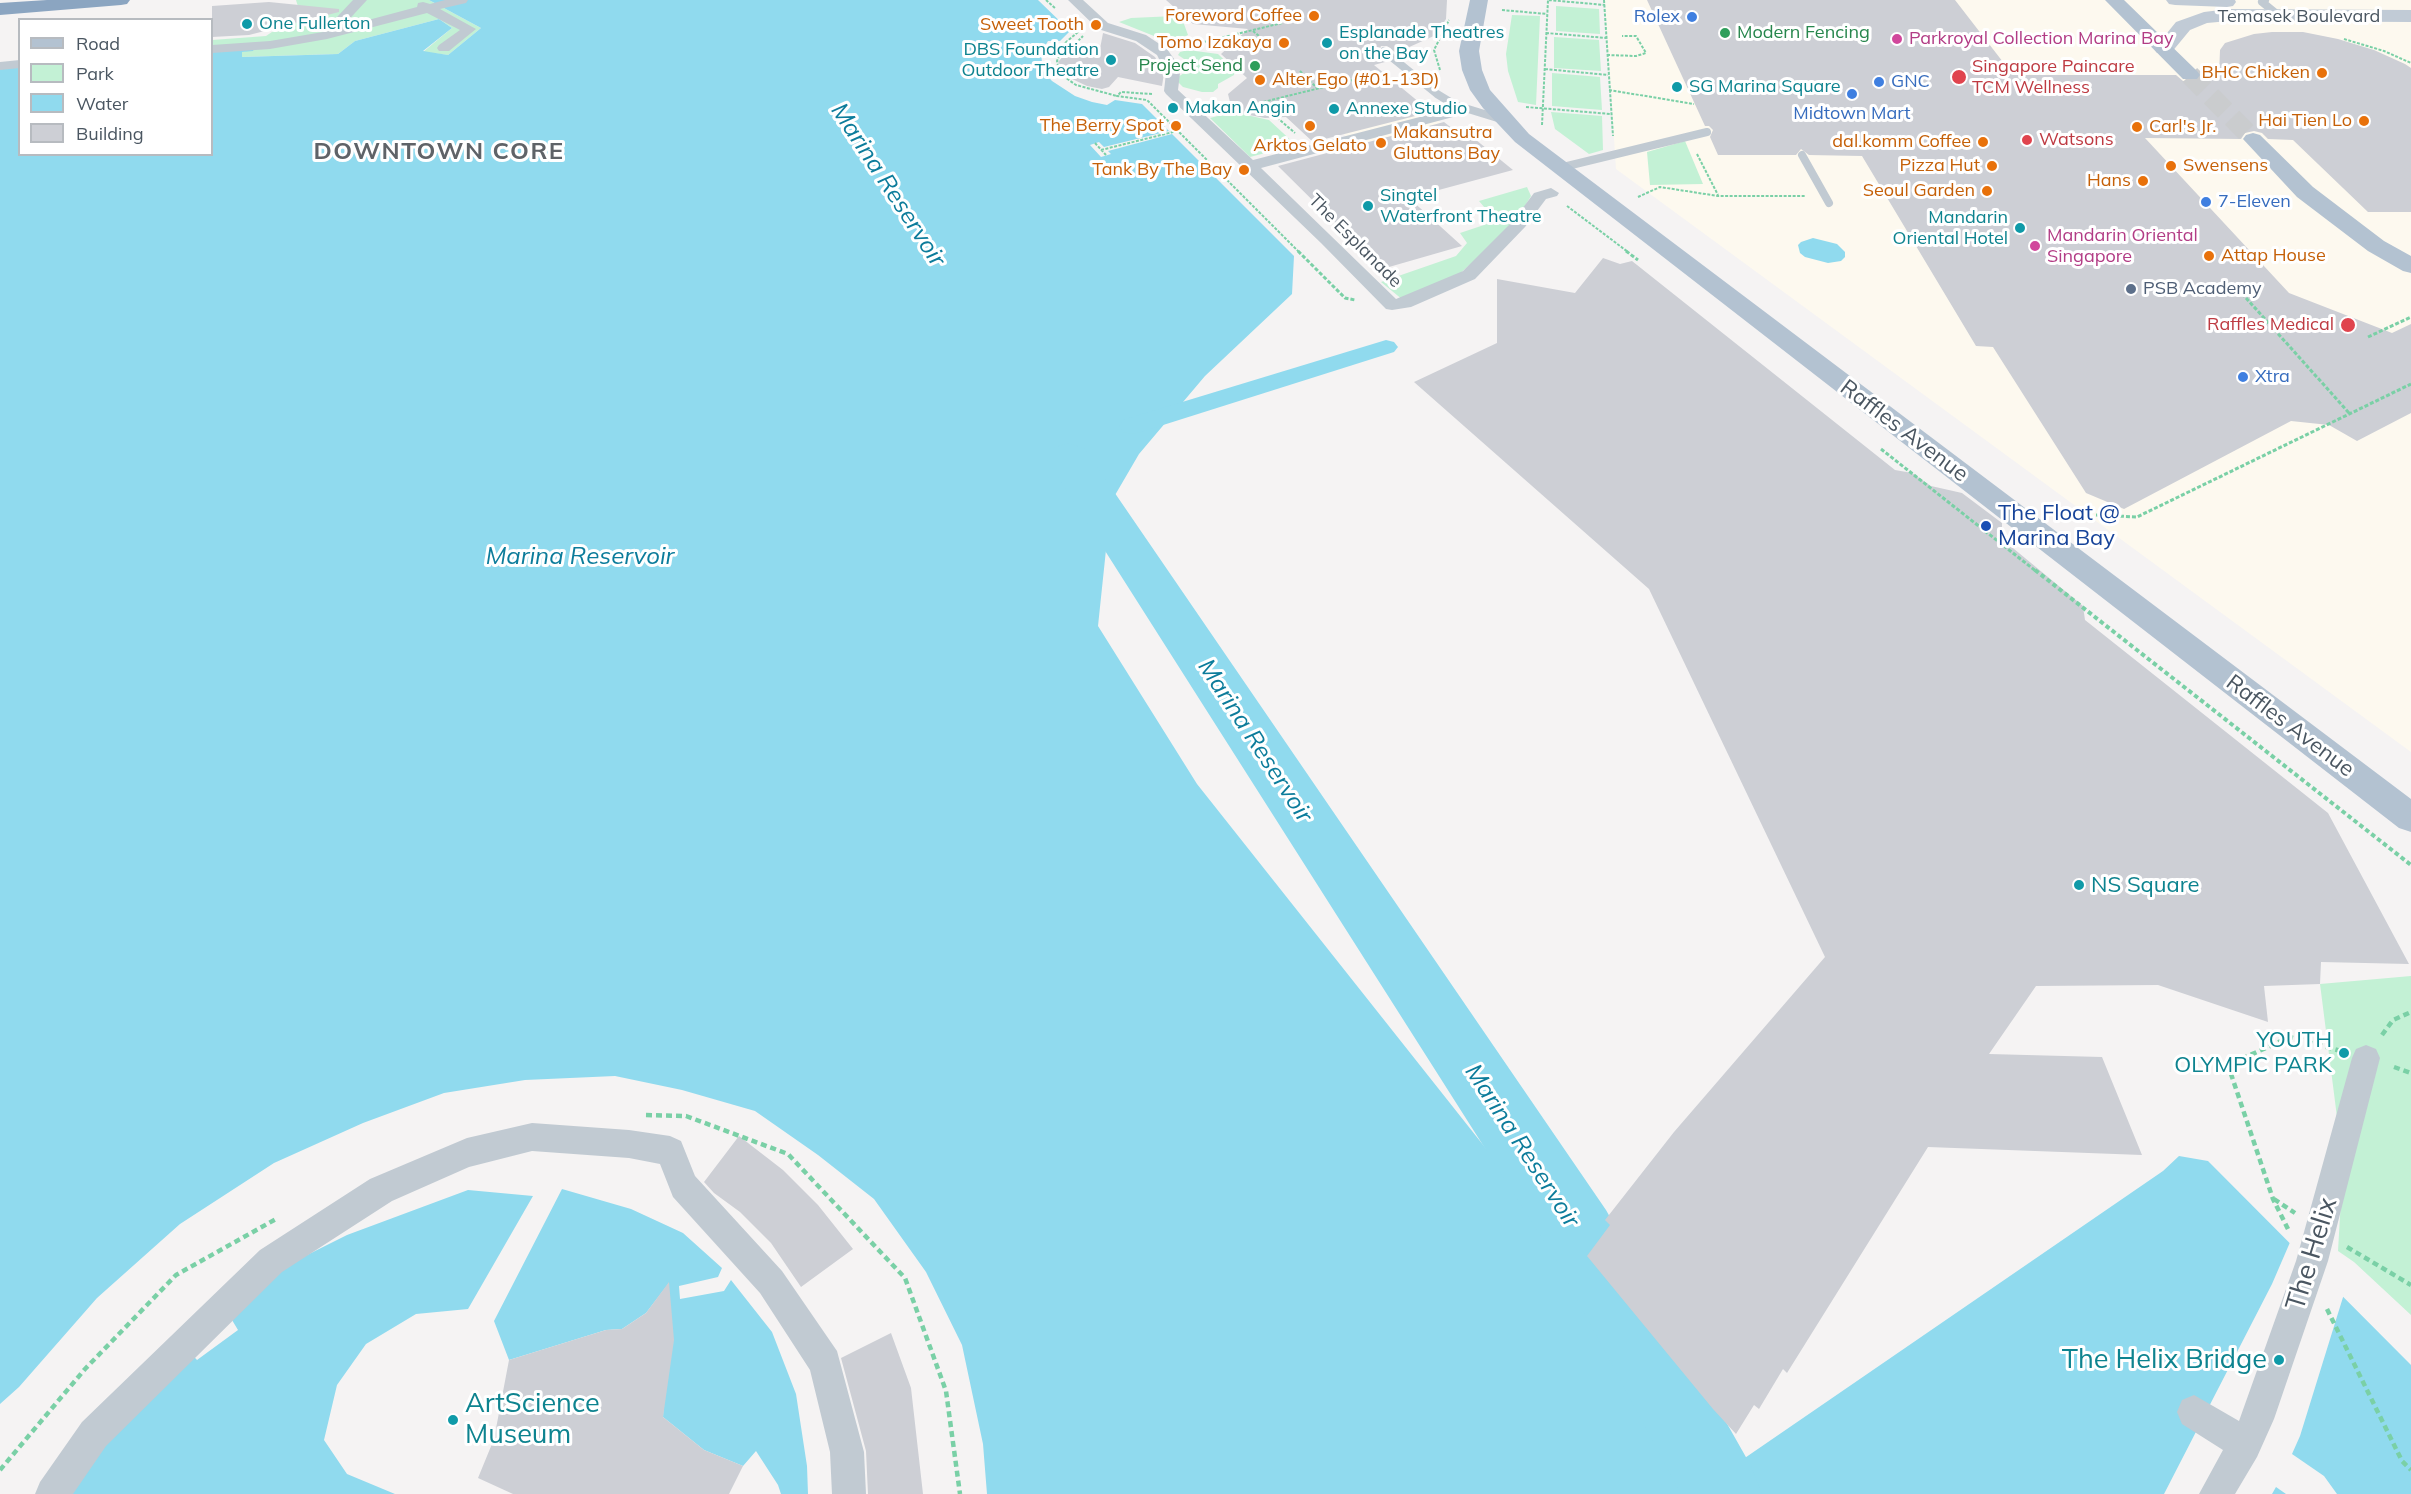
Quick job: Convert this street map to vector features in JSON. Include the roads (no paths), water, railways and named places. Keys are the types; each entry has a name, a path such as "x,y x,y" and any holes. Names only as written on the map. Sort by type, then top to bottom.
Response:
{"highway":[{"path":"0,9 38,4 121,0"}],"main road":[{"name":"Raffles Avenue","path":"1479,0 1469,51 1472,70 1480,90 1510,113 1559,168 2411,818"},
{"path":"2114,0 2190,75"},
{"path":"2253,139 2305,192 2376,246 2411,266"}],"street":[{"path":"327,35 360,0"},
{"path":"413,0 434,8 469,29 444,48"},
{"path":"213,49 279,44 327,35 461,0"},
{"name":"The Esplanade","path":"1075,0 1103,26 1141,38 1162,52 1170,63 1173,73 1171,91 1327,239 1392,305 1405,303 1469,275 1519,224 1540,195 1551,193"},
{"name":"Temasek Boulevard","path":"2175,0 2411,3"},
{"name":"Temasek Boulevard","path":"2164,49 2183,26 2204,18 2229,15 2411,16"},
{"path":"0,66 18,64"},
{"path":"1249,166 1448,114 1455,105"},
{"name":"The Helix","path":"2217,1494 2257,1419 2312,1261 2352,1119 2366,1058"},
{"path":"52,1494 94,1434 271,1261 381,1190 467,1153 532,1137 629,1144 670,1152 684,1186 771,1282 825,1363 847,1452 849,1494"},
{"path":"2194,1412 2245,1445"}],"lane":[{"path":"2263,1 2278,15"},
{"path":"1384,51 1437,94 1455,105 1510,113"},
{"path":"1559,168 1707,132"},
{"path":"1802,155 1829,203"}],"water":[{"name":"Marina Reservoir","path":"429,0 1038,0 1070,31 1060,41 1048,41 1041,53 1043,71 1052,81 1075,96 1092,102 1107,105 1115,100 1142,104 1294,256 1292,294 1205,376 1139,454 1111,502 1098,626 1197,784 1736,1464 2163,1171 2179,1156 2208,1161 2411,1365 2411,1494 987,1494 983,1444 962,1345 926,1272 874,1199 818,1155 755,1111 682,1090 615,1076 525,1080 444,1093 363,1123 274,1163 180,1224 97,1298 19,1387 0,1404 0,68 18,67 18,156 213,156 213,52 254,49 242,52 242,57 338,54 355,41 439,19 452,28 423,51 448,55 481,28"},
{"path":"1813,238 1837,244 1845,252 1845,257 1841,261 1828,263 1805,257 1800,253 1798,245"},
{"path":"562,1189 631,1209 683,1233 722,1268 718,1277 679,1286 680,1299 724,1291 731,1280 772,1332 796,1394 807,1466 808,1494 781,1494 778,1485 756,1451 743,1466 704,1450 663,1417 669,1283 646,1313 622,1329 606,1330 509,1360 494,1321"},
{"path":"468,1190 533,1196 468,1309 416,1314 366,1344 337,1385 324,1440 347,1474 395,1494 63,1494 184,1346 197,1360 238,1330 232,1320 287,1265 347,1235"}],"waterway":[{"path":"1132,426 1386,347"},
{"name":"Marina Reservoir","path":"1068,458 1581,1235 1723,1494"}],"tunnel":[{"path":"2190,75 2253,139"}],"place":[{"name":"Foreword Coffee","path":"1314,16"},
{"name":"Rolex","path":"1692,17"},
{"name":"One Fullerton","path":"247,24"},
{"name":"Sweet Tooth","path":"1096,25"},
{"name":"Modern Fencing","path":"1725,33"},
{"name":"Parkroyal Collection Marina Bay","path":"1897,39"},
{"name":"Tomo Izakaya","path":"1284,43"},
{"name":"Esplanade Theatres on the Bay","path":"1327,43"},
{"name":"DBS Foundation Outdoor Theatre","path":"1111,60"},
{"name":"Project Send","path":"1255,66"},
{"name":"BHC Chicken","path":"2322,73"},
{"name":"Singapore Paincare TCM Wellness","path":"1959,77"},
{"name":"Alter Ego (#01-13D)","path":"1260,80"},
{"name":"GNC","path":"1879,82"},
{"name":"SG Marina Square","path":"1677,87"},
{"name":"Midtown Mart","path":"1852,94"},
{"name":"Makan Angin","path":"1173,108"},
{"name":"Annexe Studio","path":"1334,109"},
{"name":"Hai Tien Lo","path":"2364,121"},
{"name":"The Berry Spot","path":"1176,126"},
{"name":"Arktos Gelato","path":"1310,126"},
{"name":"Carl's Jr.","path":"2137,127"},
{"name":"Watsons","path":"2027,140"},
{"name":"dal.komm Coffee","path":"1983,142"},
{"name":"Makansutra Gluttons Bay","path":"1381,143"},
{"name":"Pizza Hut","path":"1992,166"},
{"name":"Swensens","path":"2171,166"},
{"name":"Tank By The Bay","path":"1244,170"},
{"name":"Hans","path":"2143,181"},
{"name":"Seoul Garden","path":"1987,191"},
{"name":"7-Eleven","path":"2206,202"},
{"name":"Singtel Waterfront Theatre","path":"1368,206"},
{"name":"Mandarin Oriental Hotel","path":"2020,228"},
{"name":"Mandarin Oriental Singapore","path":"2035,246"},
{"name":"Attap House","path":"2209,256"},
{"name":"PSB Academy","path":"2131,289"},
{"name":"Raffles Medical","path":"2348,325"},
{"name":"Xtra","path":"2243,377"},
{"name":"The Float @ Marina Bay","path":"1986,526"},
{"name":"NS Square","path":"2079,885"},
{"name":"YOUTH OLYMPIC PARK","path":"2344,1053"},
{"name":"The Helix Bridge","path":"2279,1360"},
{"name":"ArtScience Museum","path":"453,1420"}],"district":[{"name":"DOWNTOWN CORE","path":"439,152"}]}
